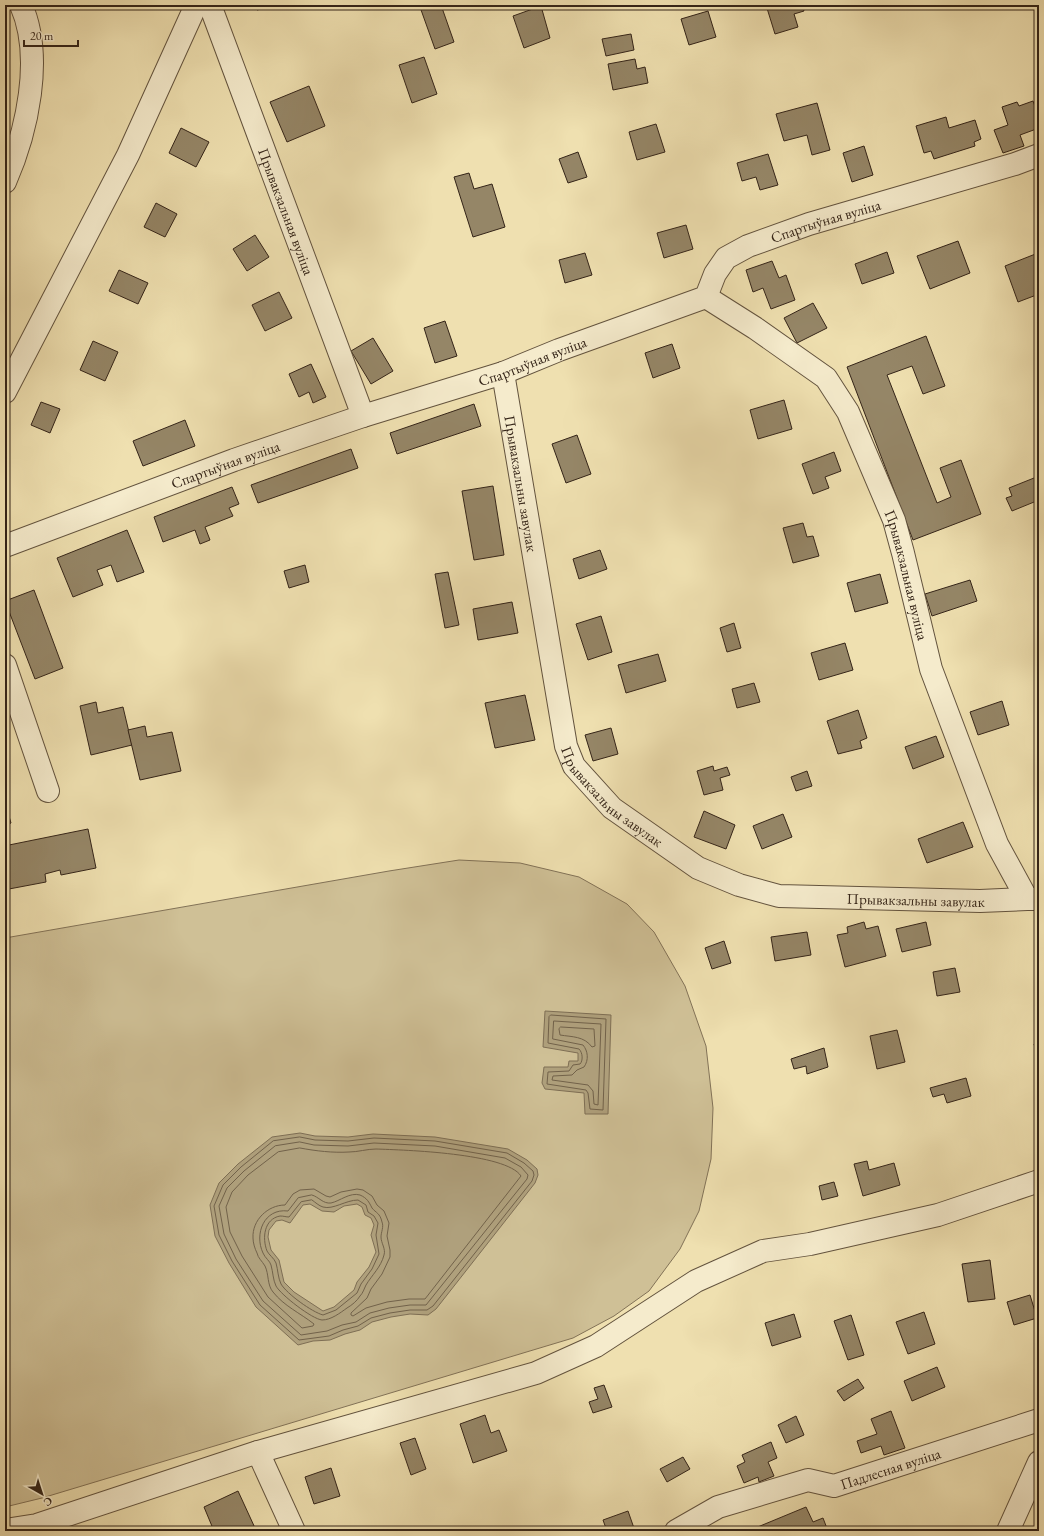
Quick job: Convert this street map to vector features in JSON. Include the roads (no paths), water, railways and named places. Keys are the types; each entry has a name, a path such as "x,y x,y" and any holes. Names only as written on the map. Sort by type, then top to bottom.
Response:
{"street":[{"path":"5,182 12,167 24,123 32,79 30,43 21,5"},
{"path":"5,392 128,155 196,5"},
{"name":"Прывакзальная вуліца","path":"210,5 363,416"},
{"name":"Спартыўная вуліца","path":"5,546 234,460 363,416 503,373 559,350 706,297 714,274 726,258 748,246 809,224 1015,164 1039,155"},
{"name":"Прывакзальная вуліца","path":"706,297 755,328 826,378 848,412 894,520 931,669 997,844 1033,899"},
{"name":"Прывакзальны завулак","path":"503,373 566,746 574,766 612,808 698,868 739,885 779,896 980,901 1033,899"},
{"path":"5,665 48,791"},
{"path":"5,1530 37,1525 258,1452 536,1373 596,1346 696,1281 763,1251 810,1244 938,1215 1039,1181"},
{"name":"Падлесная вуліца","path":"676,1531 718,1506 808,1480 834,1486 1039,1420"},
{"path":"258,1452 294,1531"},
{"path":"1008,1531 1039,1462"}],"water":[{"path":"545,1011 611,1015 608,1114 585,1114 584,1093 545,1089 542,1083 544,1067 568,1067 569,1061 578,1061 578,1053 543,1047"},
{"path":"300,1133 315,1136 348,1137 373,1134 435,1137 508,1149 527,1160 537,1169 538,1175 535,1183 436,1309 428,1315 410,1314 391,1317 372,1322 360,1330 330,1340 313,1341 298,1345 256,1307 229,1263 215,1236 210,1205 219,1183 238,1164 272,1137","holes":["310,1204 322,1211 334,1212 344,1206 357,1204 362,1207 365,1215 371,1218 374,1225 371,1235 376,1252 369,1267 357,1282 354,1290 334,1307 323,1311 294,1292 284,1282 279,1260 271,1250 268,1237 269,1230 276,1221 282,1220 290,1223 303,1205"]}]}
